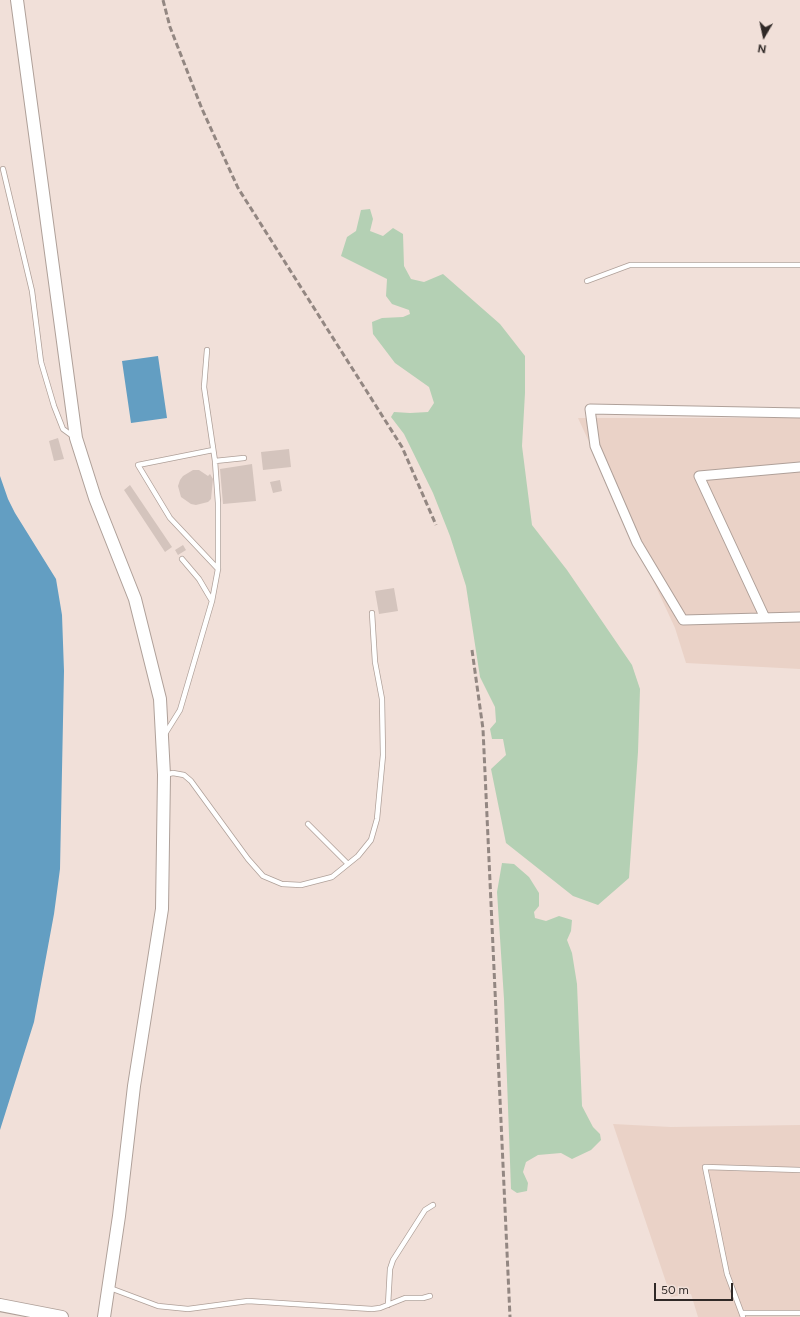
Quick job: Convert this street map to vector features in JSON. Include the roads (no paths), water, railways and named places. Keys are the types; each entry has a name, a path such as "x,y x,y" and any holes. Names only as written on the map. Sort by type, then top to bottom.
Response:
{"street":[{"path":"17,0 76,438 95,498 135,599 160,699 164,775 162,909 134,1086 119,1216 104,1317"},
{"path":"800,413 590,409 595,446 637,542 683,620 800,617"},
{"path":"765,618 699,476 800,466"},
{"path":"0,1305 62,1317"}],"lane":[{"path":"3,169 32,291 41,362 54,406 63,429 76,438"},
{"path":"587,281 630,265 800,265"},
{"path":"162,739 180,710 212,601 218,569 218,503 215,461 204,387 207,350"},
{"path":"213,450 138,465 170,518 218,569"},
{"path":"215,461 244,458"},
{"path":"182,559 199,579 212,601"},
{"path":"164,775 173,773 184,775 191,781 263,876 282,884 301,885 332,877 358,856 371,840 378,819 383,756 382,699 375,662 372,613"},
{"path":"308,824 348,864"},
{"path":"800,1170 705,1167 727,1274 743,1315 800,1314"},
{"path":"388,1305 390,1269 393,1260 425,1210 433,1205"},
{"path":"108,1288 158,1306 182,1309 248,1301 372,1309 388,1305 405,1298 424,1298 430,1296"}],"water":[{"path":"158,356 167,418 131,423 122,361"},
{"path":"0,476 8,499 15,513 56,579 62,615 64,671 60,869 54,914 34,1022 0,1130"}],"railway":[{"path":"163,0 170,27 202,109 238,188 402,447 436,525"},
{"path":"472,650 483,729 510,1317"}]}
